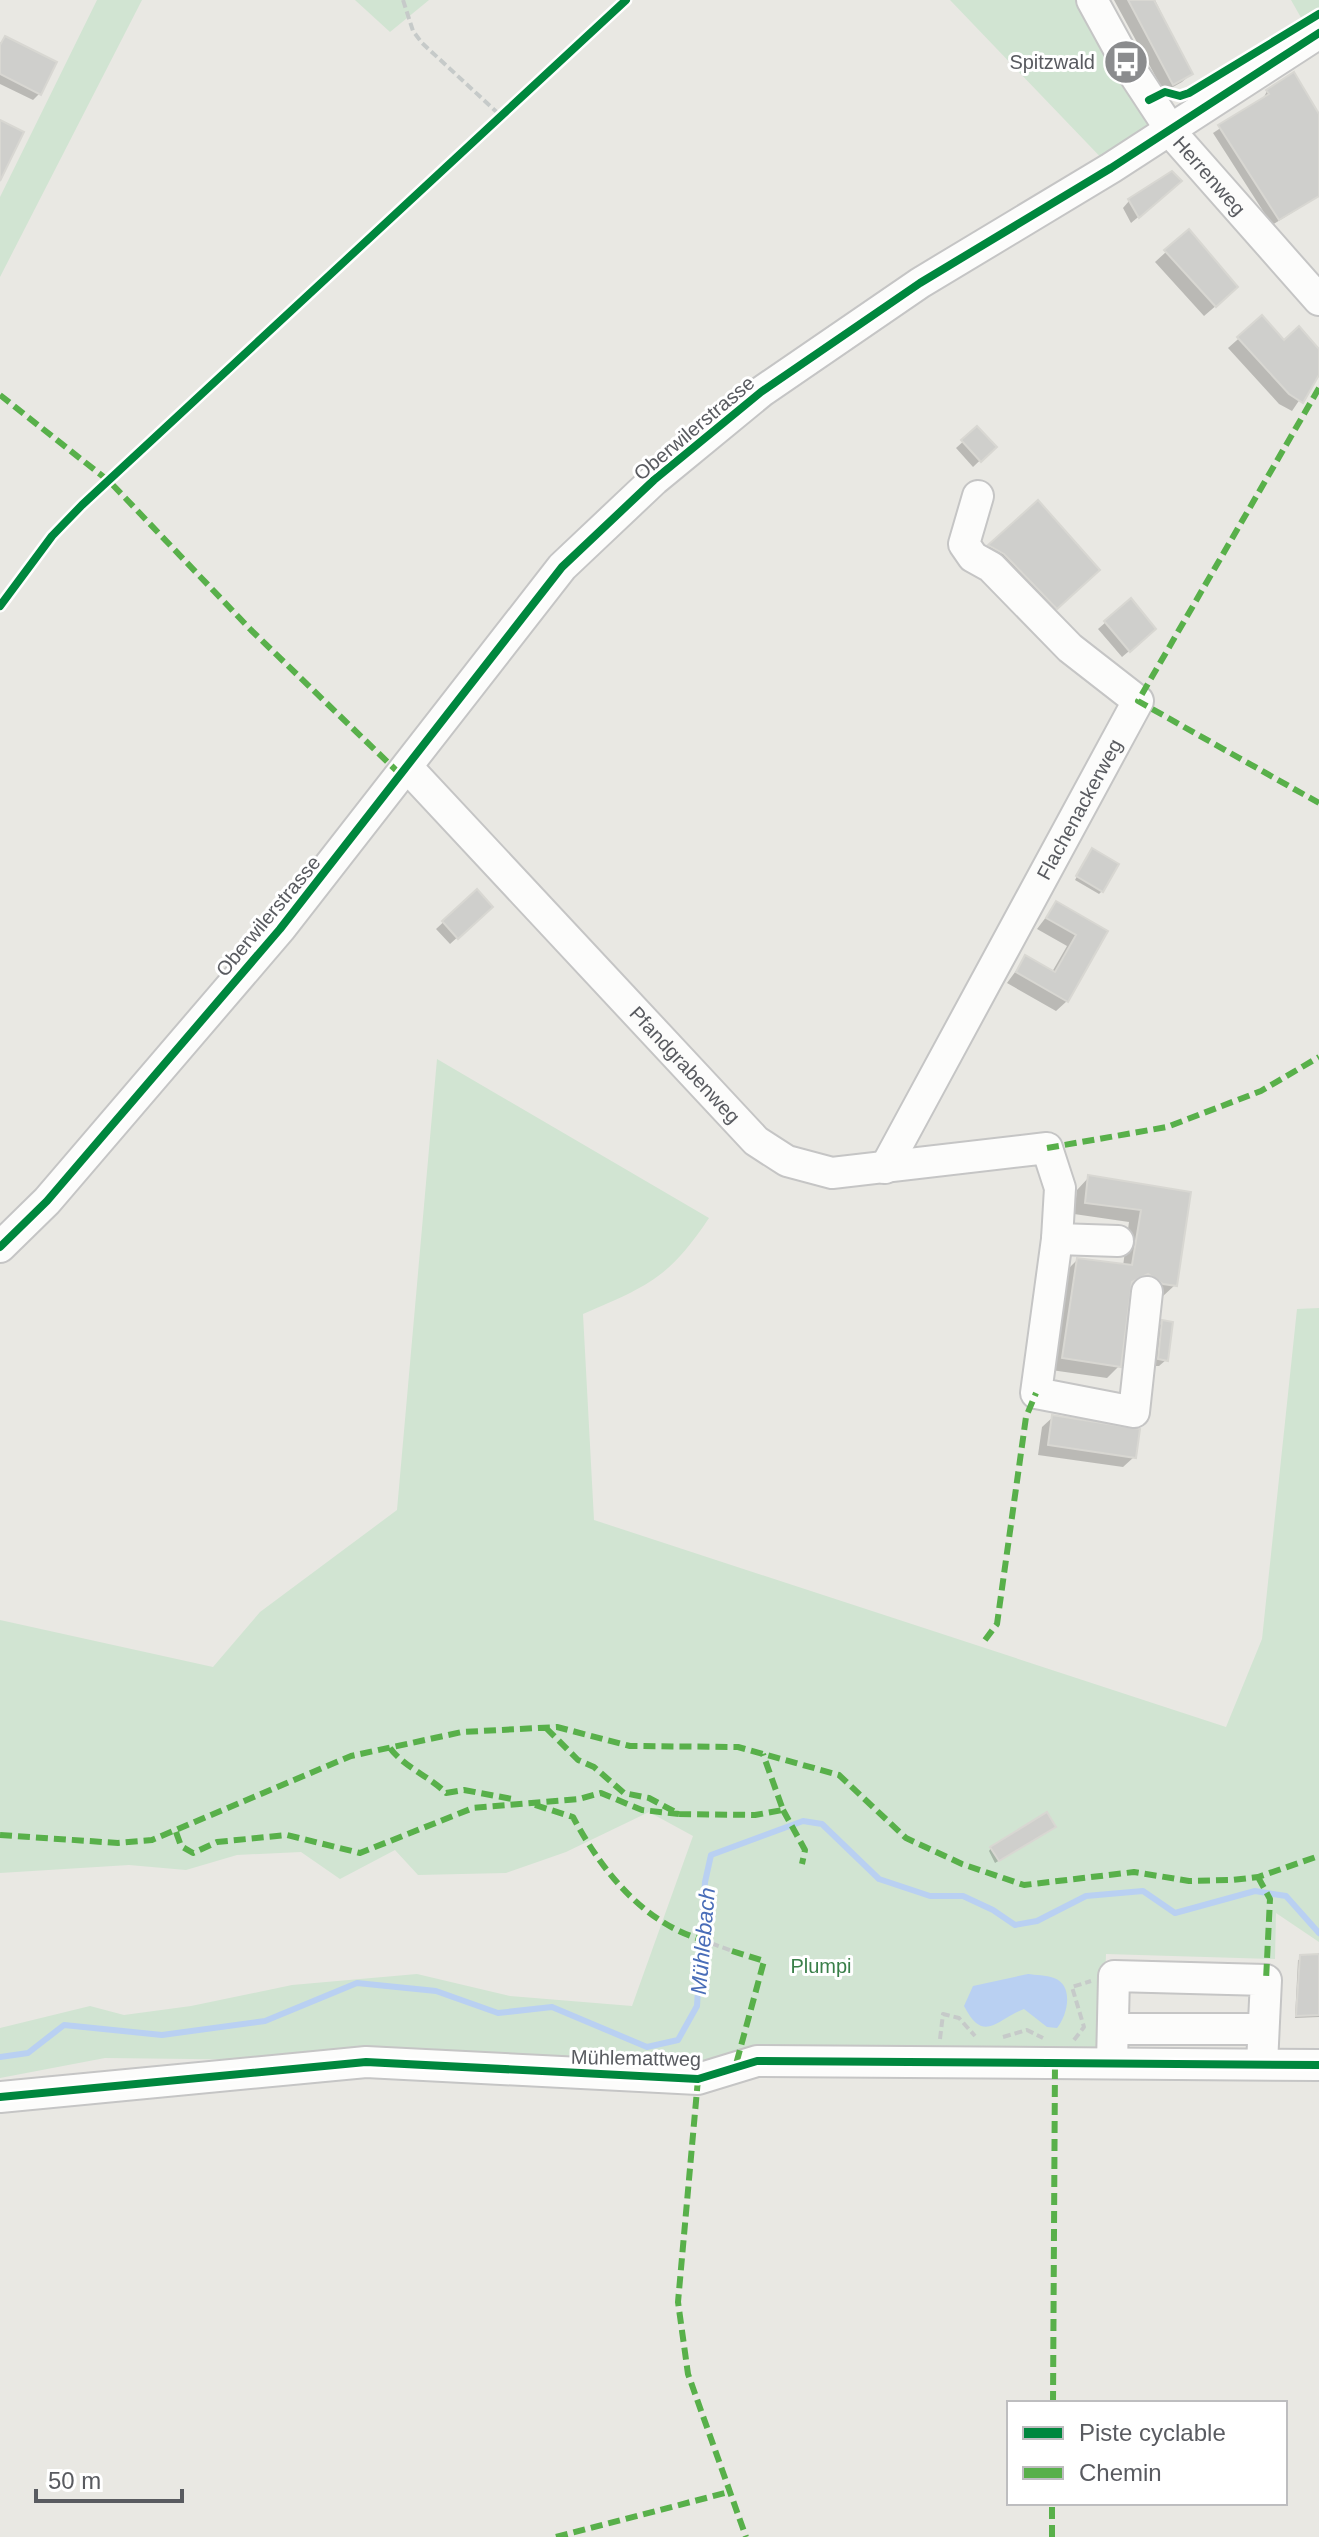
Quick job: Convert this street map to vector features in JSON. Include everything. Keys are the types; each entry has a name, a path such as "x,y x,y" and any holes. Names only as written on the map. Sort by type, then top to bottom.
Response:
{"street":[{"name":"Herrenweg","path":"1092,0 1126,62 1170,130 1319,300"},
{"name":"Oberwilerstrasse","path":"0,1247 47,1201 280,929 562,567 654,480 761,392 920,283 1170,130 1319,33"},
{"name":"Flachenackerweg","path":"885,1168 1138,701 1093,669 991,567 973,557 964,544 978,496"},
{"name":"Pfandgrabenweg","path":"408,768 756,1141 787,1161 807,1169 832,1173 1047,1148 1060,1188 1057,1239"},
{"path":"1118,1241 1057,1239 1036,1393 1134,1412 1147,1292"},
{"path":"1112,2063 1114,1976 1266,1980 1262,2064"},
{"path":"1113,2029 1263,2029"},
{"name":"Mühlemattweg","path":"0,2097 366,2062 698,2079 757,2061 1319,2065"}],"path":[{"path":"403,0 413,31 422,43 501,116"},
{"path":"700,1939 732,1951"},
{"path":"1071,2042 1084,2027 1072,1987 1114,1976"},
{"path":"938,2061 943,2014 959,2018 971,2035 983,2039"},
{"path":"995,2039 1027,2030 1051,2041"}],"green space":[{"path":"97,0 142,0 0,277 0,197"},
{"path":"355,0 429,0 390,32"},
{"path":"950,0 1090,0 1161,118 1110,167"},
{"path":"1291,0 1319,0 1319,33 1312,37"},
{"name":"Plumpi","path":"437,1059 709,1218 682,1254 655,1278 583,1314 594,1520 1226,1727 1262,1639 1297,1309 1319,1308 1319,1942 1276,1913 1275,1959 1106,1954 1102,2056 704,2065 105,2058 0,2078 0,2028 90,2006 124,2015 191,2006 292,1985 417,1974 510,1996 632,2006 693,1836 649,1812 566,1852 506,1873 418,1875 395,1850 340,1879 301,1852 237,1855 186,1870 129,1865 0,1873 0,1620 213,1667 260,1612 397,1510"}],"water":[{"path":"1028,1974 1054,1978 1064,1987 1067,1993 1066,2008 1057,2028 1047,2027 1024,2009 991,2026 985,2027 971,2018 964,2006 973,1986"}],"building":[{"path":"1128,0 1154,0 1193,74 1173,85"},
{"path":"5,36 57,62 41,95 0,74 0,45"},
{"path":"1294,72 1319,114 1319,196 1279,220 1218,125 1269,94 1266,90"},
{"path":"0,120 24,132 0,181"},
{"path":"1172,171 1182,181 1139,218 1128,199"},
{"path":"1189,229 1238,287 1216,307 1164,250"},
{"path":"1262,315 1284,340 1299,326 1319,349 1319,375 1303,403 1289,394 1237,337"},
{"path":"977,426 997,447 981,462 961,440"},
{"path":"1038,500 1100,570 1057,609 1004,554 988,545"},
{"path":"1131,598 1156,629 1130,652 1104,621"},
{"path":"1092,848 1119,864 1103,892 1076,876"},
{"path":"477,889 493,907 458,939 442,921"},
{"path":"1056,901 1108,931 1068,1002 1016,972 1025,955 1055,972 1076,935 1046,918"},
{"path":"1088,1175 1191,1192 1177,1286 1163,1284 1148,1274 1132,1282 1121,1367 1062,1358 1077,1258 1132,1265 1141,1210 1085,1203"},
{"path":"1162,1320 1173,1322 1168,1361 1158,1359"},
{"path":"1052,1415 1140,1429 1136,1458 1048,1445"},
{"path":"1047,1812 1056,1827 999,1861 990,1847"},
{"path":"1319,1954 1319,2015 1296,2016 1300,1955"}],"waterway":[{"name":"Mühlebach","path":"0,2057 28,2053 64,2025 162,2035 265,2021 357,1983 436,1991 498,2013 552,2007 647,2047 678,2040 697,2006 705,1882 711,1855 803,1821 822,1824 879,1879 930,1896 963,1896 1015,1925 1037,1921 1086,1896 1143,1891 1175,1913 1255,1891 1286,1896 1319,1933"}],"marked path":[{"path":"1319,388 1138,701 1319,803"},
{"path":"0,395 110,482 251,630 402,776"},
{"path":"1047,1148 1167,1127 1261,1091 1319,1057"},
{"path":"985,1640 997,1624 1026,1417 1036,1393"},
{"path":"0,1835 118,1843 152,1840 351,1756 462,1732 557,1727 630,1746 738,1747 839,1775 906,1838 962,1864 1024,1885 1134,1872 1189,1881 1232,1880 1258,1877 1319,1856"},
{"path":"546,1728 578,1760 594,1767 624,1793 649,1798 679,1814 755,1815 783,1810 763,1754"},
{"path":"390,1748 402,1761 446,1793 464,1790 512,1799"},
{"path":"176,1832 181,1846 193,1853 217,1842 287,1835 360,1853 473,1808 579,1799 601,1793 642,1810 679,1814"},
{"path":"535,1805 573,1817 596,1855 625,1891 659,1920 700,1939"},
{"path":"783,1810 805,1850 802,1864"},
{"path":"1258,1877 1270,1899 1266,1980"},
{"path":"732,1951 764,1961 735,2068"},
{"path":"1053,2401 1055,2062"},
{"path":"698,2079 678,2302 688,2374 746,2537"},
{"path":"556,2537 729,2492"},
{"path":"1052,2505 1052,2537"}],"cycle path":[{"path":"0,606 52,536 82,505 626,0"},
{"path":"1149,100 1165,92 1180,96 1189,93 1319,14"},
{"path":"0,1247 47,1201 280,929 562,567 654,480 761,392 920,283 1111,168 1319,33"},
{"path":"0,2097 366,2062 698,2079 757,2061 1319,2065"}],"place":[{"name":"Spitzwald","path":"1126,62"}]}
